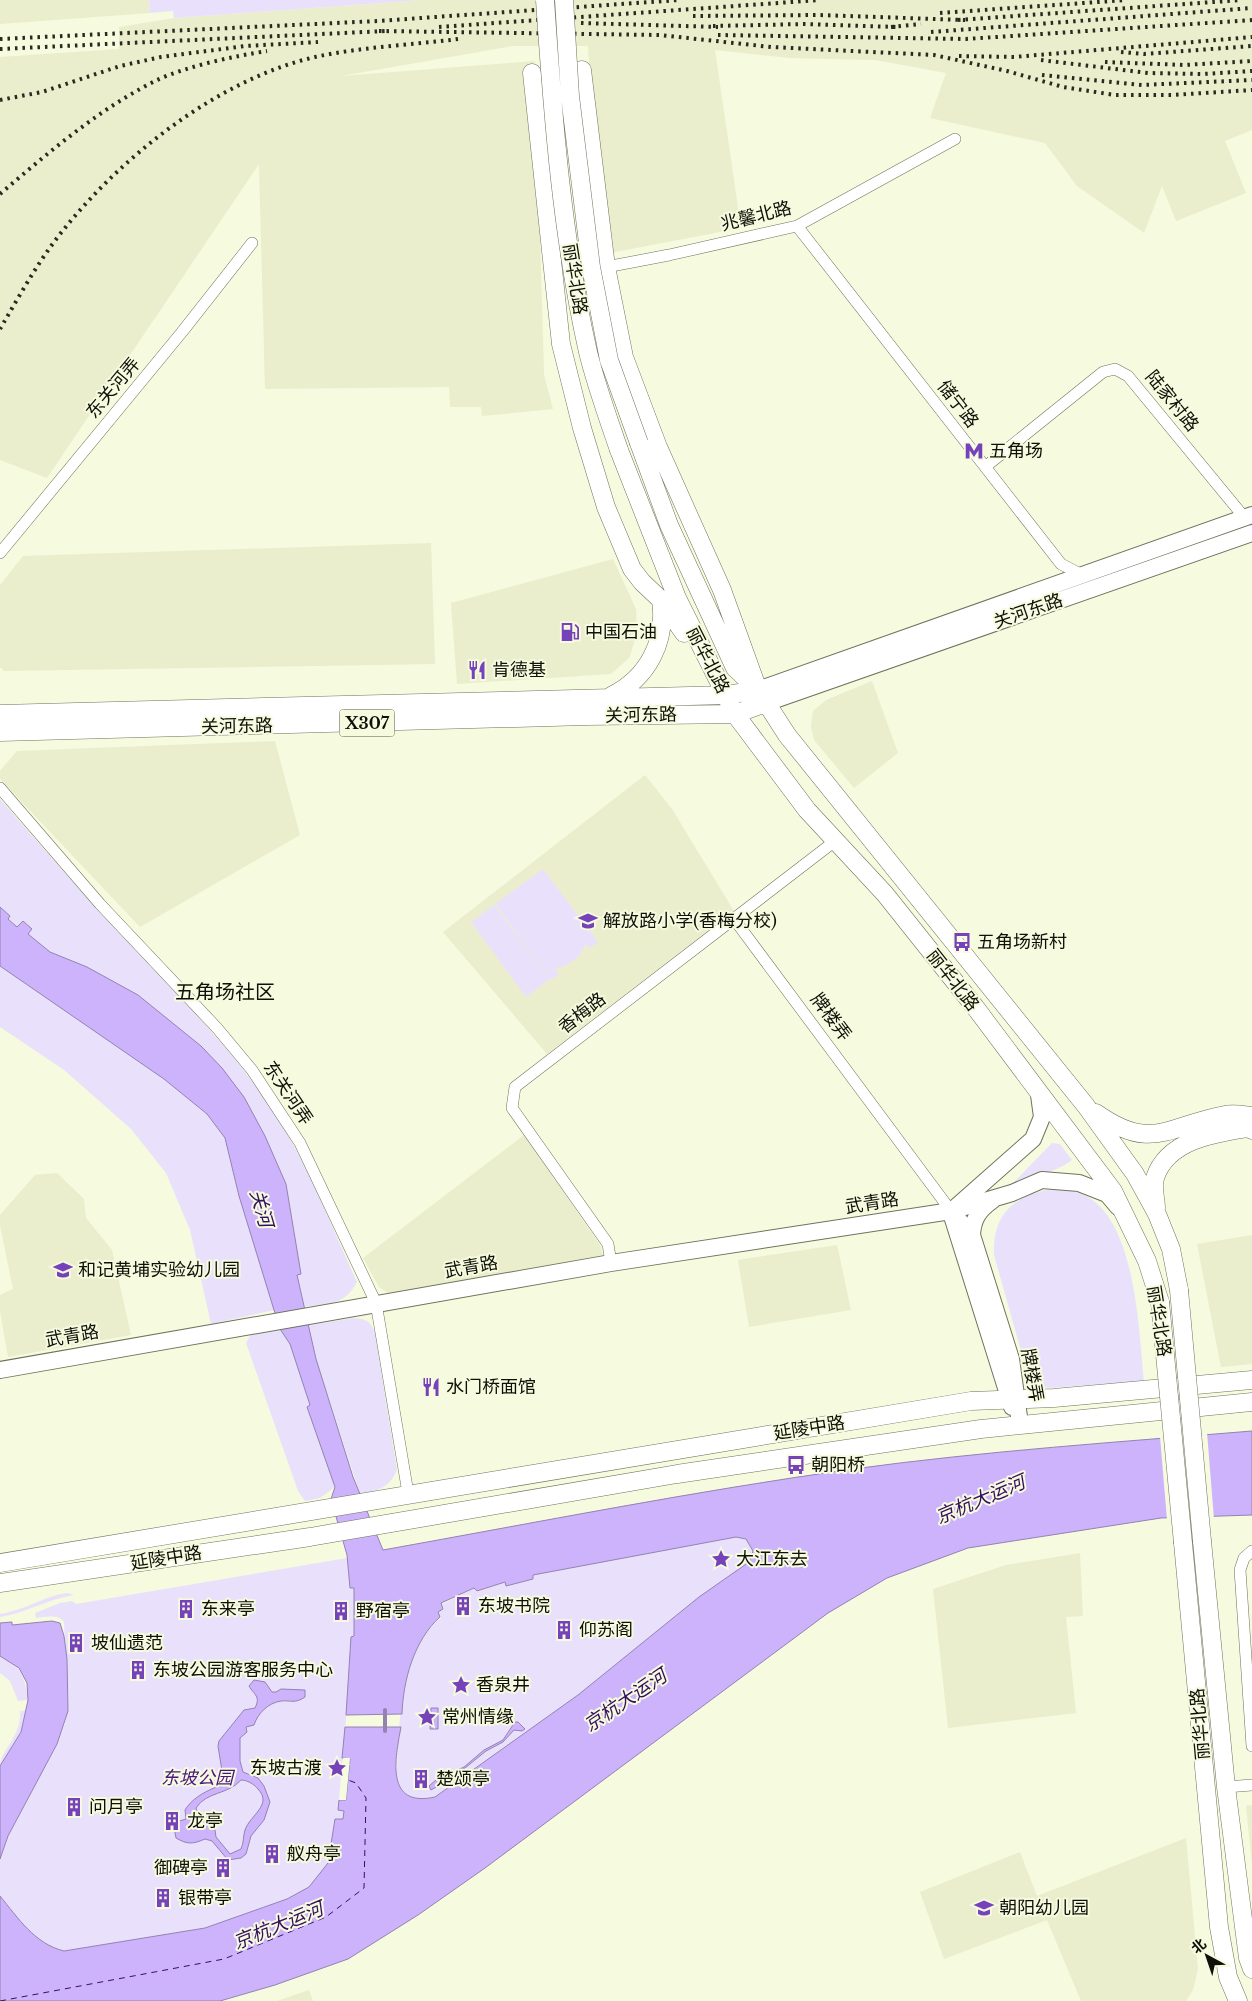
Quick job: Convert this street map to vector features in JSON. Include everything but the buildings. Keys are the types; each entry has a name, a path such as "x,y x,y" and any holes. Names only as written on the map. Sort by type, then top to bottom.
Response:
{"main road":[{"name":"丽华北路","path":"545,0 553,119 574,279 588,354 619,450 650,533 677,598 711,670 727,695 735,714 807,810 891,901 975,1007 1039,1095 1113,1191 1147,1261 1160,1302 1219,1928 1228,1977 1238,2001"},
{"name":"丽华北路","path":"564,0 570,96 591,268 610,360 669,525 735,668 762,696 787,735 857,824 1086,1106 1135,1174 1157,1214 1171,1249 1179,1290 1226,1787 1248,1958 1252,1969"},
{"path":"582,70 606,268 624,357 658,447 722,590 762,696"},
{"path":"532,72 561,344 582,428 606,507 632,569 642,582 661,600 727,695"},
{"path":"608,697 626,689 642,674 657,648 663,615 650,533"},
{"name":"关河东路","path":"0,714 608,697 762,696"},
{"name":"关河东路","path":"0,732 586,716 735,714 762,696"},
{"path":"1086,1106 1111,1124 1133,1133 1162,1133 1226,1114 1252,1116"},
{"path":"1157,1214 1154,1178 1168,1155 1207,1134 1248,1128 1252,1130"},
{"name":"延陵中路","path":"0,1563 326,1509 408,1493 970,1401 1013,1400 1252,1380"},
{"name":"延陵中路","path":"0,1583 332,1533 677,1474 1020,1424 1252,1402"}],"street":[{"name":"兆馨北路","path":"606,268 669,256 797,226 955,139"},
{"name":"储宁路","path":"797,226 1061,564 1079,575 1106,583"},
{"name":"东关河弄","path":"0,553 182,332 252,243"},
{"name":"陆家村路","path":"984,467 1103,372 1115,369 1128,376 1248,516"},
{"name":"关河东路","path":"762,696 1079,575 1248,516"},
{"name":"关河东路","path":"762,696 1252,533"},
{"name":"东关河弄","path":"0,788 100,904 217,1028 252,1070 300,1143 376,1303 408,1493"},
{"name":"香梅路","path":"611,1263 608,1244 512,1108 515,1087 835,841"},
{"name":"牌楼弄","path":"734,919 951,1211 972,1235 1011,1359 1013,1400"},
{"path":"951,1211 1033,1139 1042,1117 1039,1095"},
{"name":"武青路","path":"0,1370 311,1314 611,1263 951,1211 997,1197 1042,1180 1078,1183 1107,1194 1129,1221"},
{"path":"972,1235 973,1222 981,1208 997,1197"},
{"name":"牌楼弄","path":"951,1211 1020,1424"},
{"path":"1252,1551 1244,1558 1240,1570 1252,1746"},
{"path":"1226,1787 1252,1785"}],"shaded area":[{"path":"0,0 149,0 150,13 0,24"},
{"path":"424,0 1252,0 1252,130 1225,141 1246,193 1176,221 1162,186 1144,233 1077,186 1045,143 930,118 946,73 875,60 790,58 715,50 741,228 610,253 593,139 588,46 513,46 341,76 535,61 544,375 553,409 482,416 481,407 450,407 449,387 265,389 259,164 47,478 0,460 0,57 119,49 119,27 174,18"},
{"path":"431,543 435,664 4,671 0,667 0,585 23,556"},
{"path":"613,559 636,609 637,634 629,658 611,674 457,684 451,603"},
{"path":"872,681 898,753 854,788 814,740 811,726 813,711 826,700"},
{"path":"275,741 300,835 140,927 0,779 0,771 17,751"},
{"name":"解放路小学(香梅分校)","path":"645,775 672,809 734,911 547,1054 443,932"},
{"path":"524,1135 600,1245 603,1256 599,1261 398,1294 388,1293 379,1287 363,1258"},
{"name":"和记黄埔实验幼儿园","path":"57,1173 84,1199 86,1218 112,1250 131,1335 8,1357 0,1311 0,1295 13,1289 0,1225 0,1215 35,1175"},
{"path":"1252,1235 1252,1364 1221,1367 1197,1244"},
{"path":"837,1245 851,1310 749,1327 738,1260"},
{"path":"1080,1553 1083,1616 1066,1617 1076,1713 948,1728 933,1589 1006,1565"},
{"path":"1252,1805 1252,1864 1246,1806"},
{"path":"1186,1838 1198,1969 1193,1990 1186,2001 1081,2001 1047,1920 944,1959 920,1892 1020,1852 1037,1896"},
{"path":"309,1990 313,2001 277,2001"}],"green space":[{"path":"149,0 424,0 174,18 173,11 150,13"},
{"path":"0,799 100,912 222,1044 270,1106 306,1170 357,1282 347,1295 328,1304 304,1307 297,1275 301,1274 286,1184 265,1136 244,1097 201,1046 138,996 87,967 50,952 28,934 32,929 23,921 17,927 8,918 10,916 0,907"},
{"path":"543,869 598,942 590,948 586,944 574,960 555,969 559,974 551,980 495,904"},
{"path":"494,905 550,979 526,997 471,922"},
{"path":"0,966 164,1079 207,1114 225,1138 239,1196 274,1310 211,1324 190,1230 166,1173 131,1129 64,1070 0,1027"},
{"path":"1052,1143 1060,1144 1072,1160 1054,1170 1016,1185 1014,1182"},
{"path":"1063,1188 1091,1199 1106,1213 1118,1233 1126,1257 1137,1310 1144,1381 1048,1388 1038,1384 1025,1365 994,1255 995,1239 998,1226 1004,1214 1012,1205 1034,1193"},
{"path":"354,1318 368,1322 375,1333 397,1470 387,1485 372,1492 360,1494 316,1359 308,1325"},
{"path":"280,1329 290,1344 296,1360 335,1487 320,1498 305,1501 298,1491 246,1343 251,1334"},
{"path":"736,1537 746,1539 753,1551 749,1562 699,1597 578,1695 435,1797 416,1798 402,1790 397,1778 404,1692 409,1670 417,1649 427,1632 441,1618 438,1612 444,1609 442,1604 475,1588 477,1592 505,1582 506,1586 533,1579 533,1575"},
{"name":"东坡公园","path":"347,1558 350,1587 354,1588 354,1637 351,1637 350,1673 338,1810 344,1811 343,1820 335,1819 328,1863 309,1887 287,1899 205,1928 64,1951 44,1943 28,1929 0,1896 0,1859 2,1849 64,1725 68,1711 64,1622 55,1617 36,1618 35,1613 60,1603 72,1601 76,1604"},
{"path":"67,1593 74,1595 0,1617 0,1614"},
{"path":"0,1656 13,1663 21,1673 26,1686 28,1700 18,1701 10,1681 0,1673"},
{"path":"28,1710 21,1732 0,1766 3,1754 18,1728 20,1711"}],"water":[{"path":"0,907 10,916 8,919 17,927 23,921 32,929 28,934 50,952 87,967 138,995 201,1046 222,1068 244,1097 265,1136 286,1184 301,1274 297,1275 316,1359 353,1477 383,1550 676,1497 853,1469 1002,1452 1252,1431 1252,1515 1161,1518 968,1548 887,1578 828,1613 485,1868 418,1915 348,1959 275,1985 220,2001 0,2001 0,1896 28,1929 44,1943 64,1951 205,1928 287,1899 309,1887 328,1863 335,1819 343,1819 344,1811 338,1810 339,1800 346,1800 350,1759 342,1758 345,1727 401,1727 396,1766 397,1778 401,1788 408,1795 419,1798 435,1797 578,1695 699,1597 749,1562 753,1551 746,1539 736,1537 533,1575 533,1579 506,1586 505,1582 477,1591 474,1588 441,1603 443,1609 438,1612 440,1617 423,1637 412,1662 405,1688 402,1714 346,1715 351,1637 354,1636 354,1588 350,1588 347,1555 331,1499 335,1487 307,1407 310,1405 290,1344 280,1329 274,1310 239,1196 225,1138 207,1114 164,1079 0,966"},
{"path":"52,1621 60,1623 64,1636 67,1659 68,1711 57,1744 8,1836 0,1859 0,1766 21,1732 28,1700 27,1683 19,1668 0,1656 0,1623 12,1622 12,1625"},
{"path":"254,1680 265,1682 272,1692 281,1689 305,1690 305,1697 296,1701 276,1702 268,1706 258,1716 254,1725 246,1727 247,1732 240,1738 240,1761 243,1772 258,1778 264,1786 270,1802 264,1820 251,1836 246,1854 241,1858 228,1860 212,1841 205,1839 190,1843 176,1838 173,1823 186,1819 185,1810 197,1797 232,1780 231,1774 222,1771 218,1746 219,1741 244,1710 255,1708 257,1698 249,1686","holes":["243,1780 256,1787 263,1800 262,1805 245,1830 241,1849 230,1854 216,1837 214,1823 210,1817 198,1814 196,1808 206,1799"]},
{"path":"431,1708 438,1708 438,1729 430,1729"},
{"path":"515,1722 518,1722 525,1729 522,1731 514,1730 503,1742 486,1751 465,1768 444,1778 438,1786 431,1790 429,1786 436,1780 464,1767 484,1750 503,1740"}],"pier":[{"path":"1207,1432 1214,1519 1167,1520 1160,1437"},
{"path":"343,1758 350,1758 346,1800 339,1800 339,1797 343,1797 347,1761 343,1761"}],"waterway":[{"path":"385,1710 385,1731"}],"ferry route":[{"path":"0,2001 224,1959 326,1917 364,1888 366,1798 356,1783 348,1780"}],"railway":[{"path":"0,39 378,21 679,0"},
{"path":"439,27 820,0"},
{"path":"940,13 1127,0"},
{"path":"958,20 1242,0"},
{"path":"931,32 1252,8"},
{"path":"693,16 819,15 965,20"},
{"path":"718,35 966,39 1252,20"},
{"path":"581,23 718,27"},
{"path":"713,26 805,24 897,27"},
{"path":"891,27 921,24"},
{"path":"379,31 660,35 771,47 934,55 1007,71 1063,87 1115,95 1172,95 1252,90"},
{"path":"0,49 386,31"},
{"path":"959,56 1014,57 1252,37"},
{"path":"0,329 40,263 78,212 137,154 170,128 204,105 240,84 278,68 315,57 368,48 458,39"},
{"path":"0,100 42,92 120,66 161,57 245,46 318,42"},
{"path":"1121,52 1144,54 1252,46"},
{"path":"0,194 56,147 95,118 157,80 197,66 267,51"},
{"path":"1041,60 1148,73 1203,74 1252,71"},
{"path":"1105,62 1184,65 1252,61"},
{"path":"1042,75 1142,85 1252,80"}],"place":[{"name":"五角场","path":"974,451"},
{"name":"中国石油","path":"570,632"},
{"name":"肯德基","path":"477,670"},
{"name":"解放路小学(香梅分校)","path":"588,921"},
{"name":"五角场新村","path":"962,942"},
{"name":"和记黄埔实验幼儿园","path":"63,1270"},
{"name":"水门桥面馆","path":"431,1387"},
{"name":"朝阳桥","path":"796,1465"},
{"name":"大江东去","path":"721,1559"},
{"name":"东坡书院","path":"463,1606"},
{"name":"东来亭","path":"186,1609"},
{"name":"野宿亭","path":"341,1611"},
{"name":"仰苏阁","path":"564,1630"},
{"name":"坡仙遗范","path":"76,1643"},
{"name":"东坡公园游客服务中心","path":"138,1670"},
{"name":"香泉井","path":"461,1685"},
{"name":"常州情缘","path":"427,1717"},
{"name":"东坡古渡","path":"337,1768"},
{"name":"楚颂亭","path":"421,1779"},
{"name":"问月亭","path":"74,1807"},
{"name":"龙亭","path":"172,1821"},
{"name":"舣舟亭","path":"272,1854"},
{"name":"御碑亭","path":"223,1868"},
{"name":"银带亭","path":"163,1898"},
{"name":"朝阳幼儿园","path":"984,1908"}],"district":[{"name":"五角场社区","path":"225,992"}],"water label":[{"name":"关河","path":"262,1208"},
{"name":"京杭大运河","path":"980,1499"},
{"name":"京杭大运河","path":"625,1700"},
{"name":"京杭大运河","path":"278,1925"}]}
